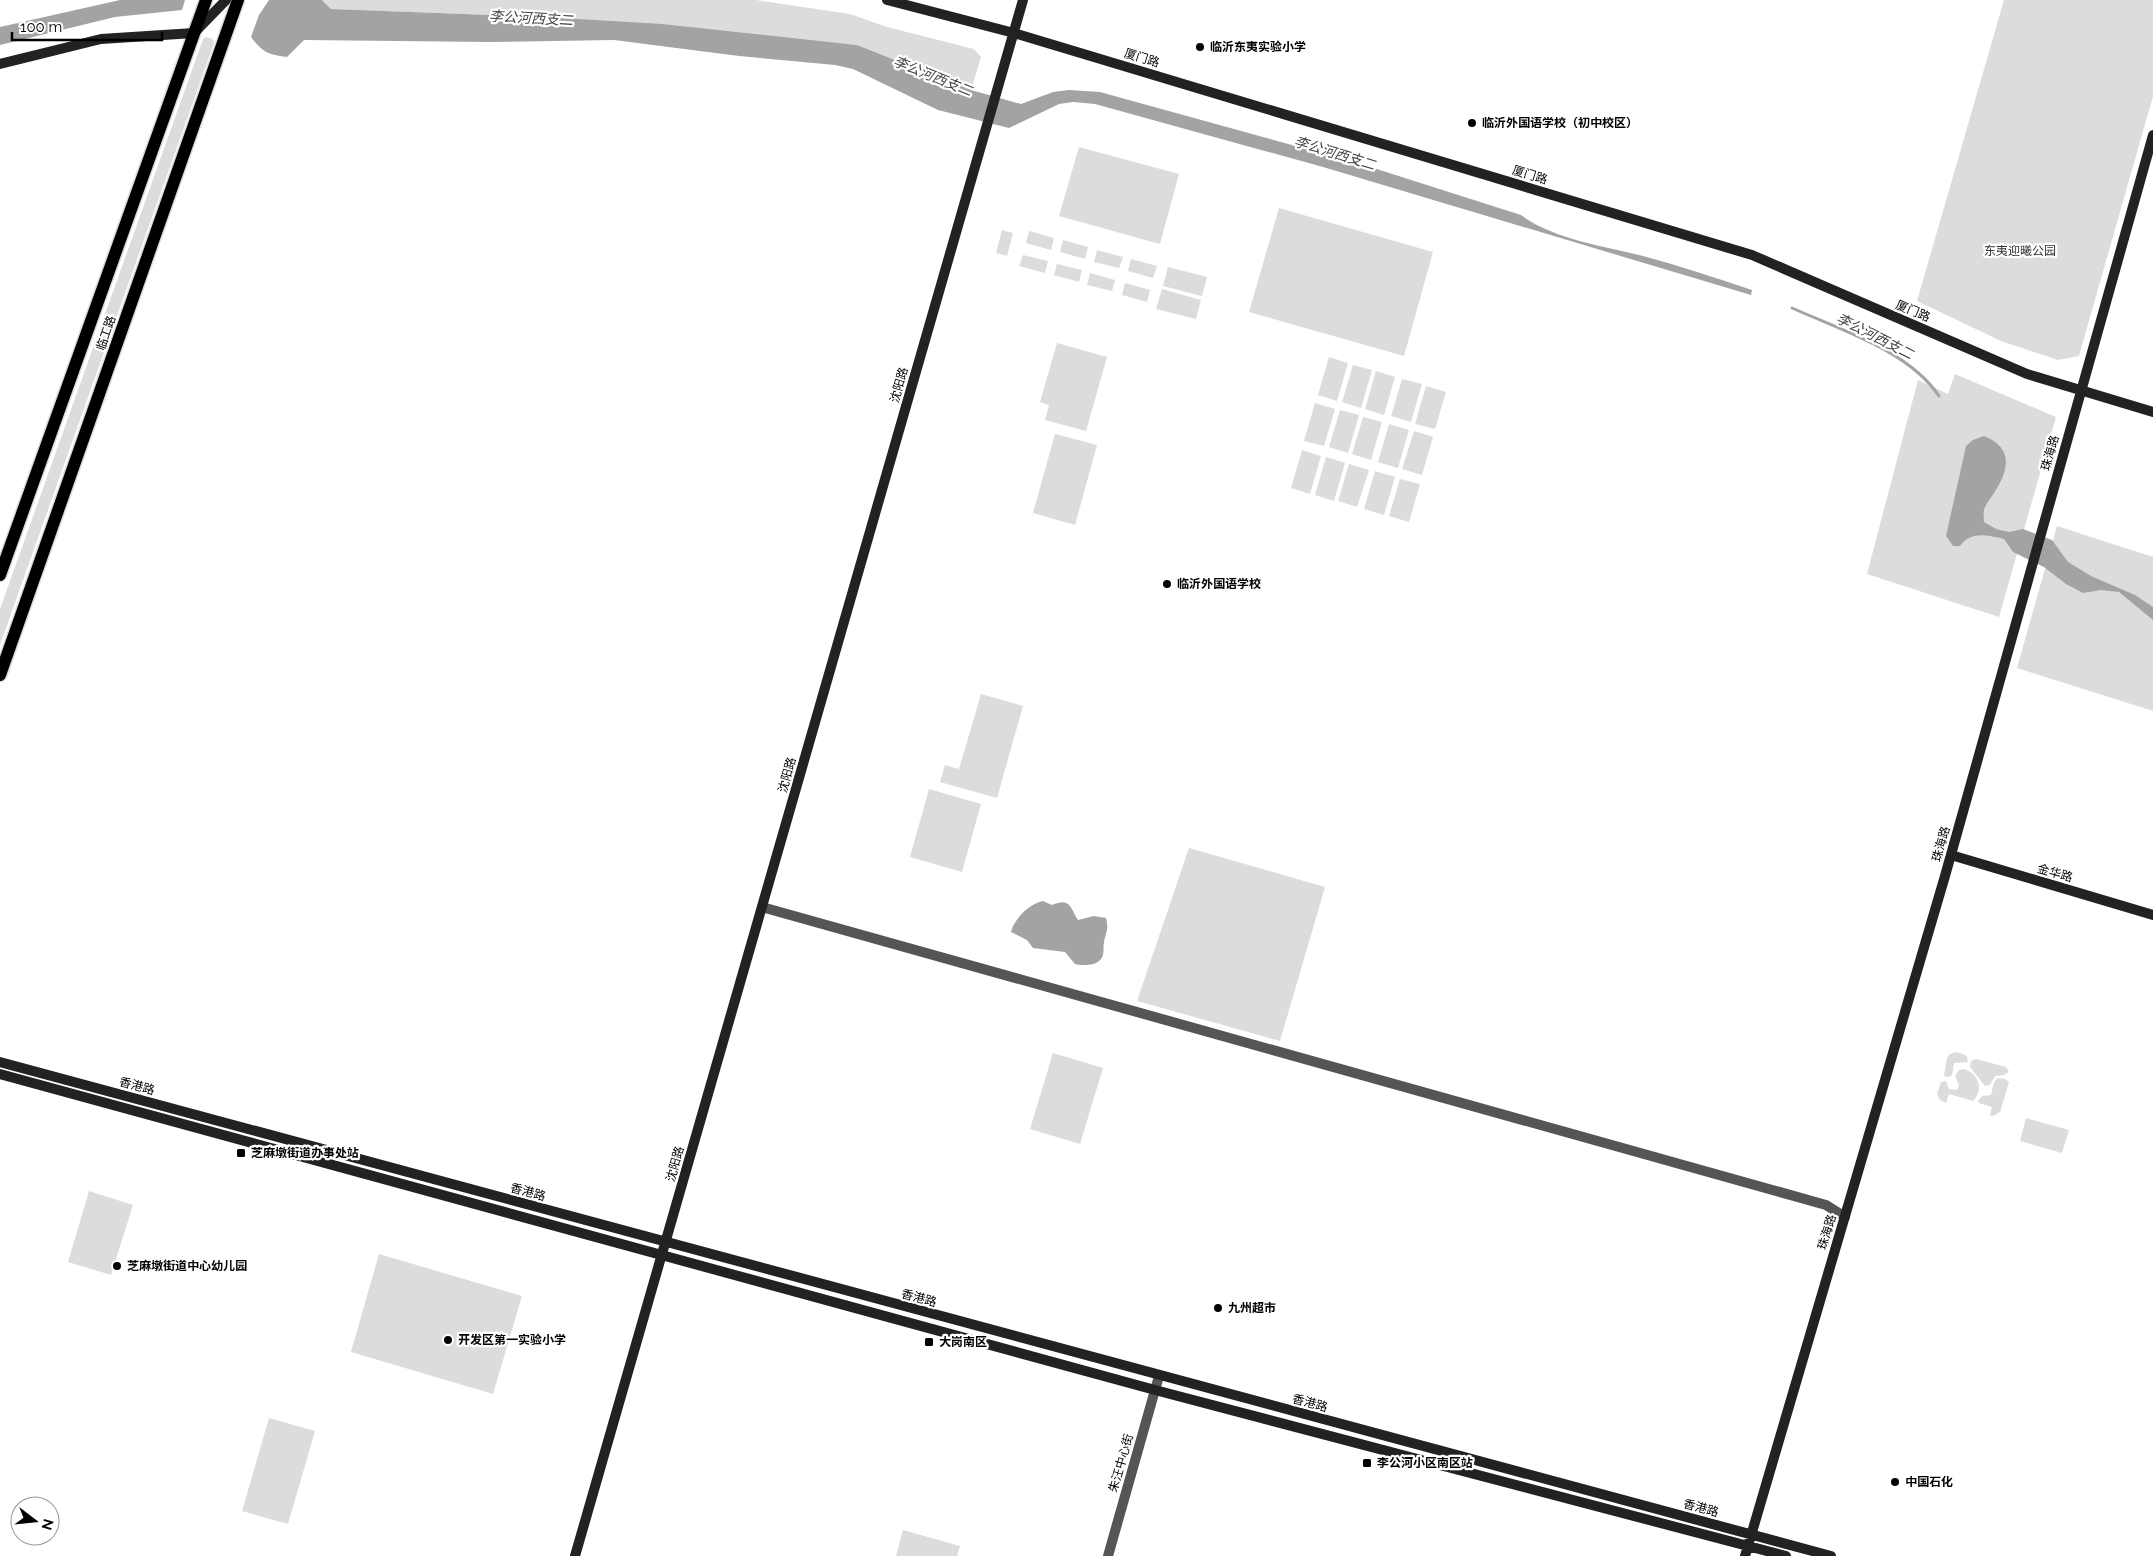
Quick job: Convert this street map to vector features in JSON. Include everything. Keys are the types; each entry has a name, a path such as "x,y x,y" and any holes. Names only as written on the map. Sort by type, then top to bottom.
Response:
{"main road":[{"name":"临工路","path":"0,575 206,0"},
{"path":"0,64 101,39 194,33 226,0"},
{"name":"临工路","path":"0,675 238,0"},
{"name":"厦门路","path":"887,0 1014,33 1752,255 2027,374 2153,412"},
{"name":"沈阳路","path":"575,1556 1023,0"},
{"name":"珠海路","path":"1745,1556 1951,855 2153,136"},
{"name":"金华路","path":"1951,855 2153,915"},
{"name":"香港路","path":"0,1062 1831,1556"},
{"name":"香港路","path":"0,1074 1155,1390 1786,1556"}],"street":[{"path":"762,907 1826,1205 1845,1217"},
{"name":"朱汪中心街","path":"1108,1556 1159,1376"}],"green space":[{"path":"322,0 756,0 850,14 887,27 974,49 981,57 971,90 857,45 545,17 331,9"},
{"name":"东夷迎曦公园","path":"2004,0 2153,0 2153,96 2079,356 2058,360 2001,341 1917,301"},
{"path":"206,37 213,39 214,43 0,645 0,609 203,39"},
{"path":"1079,147 1179,174 1160,244 1059,216"},
{"path":"1279,208 1433,252 1404,356 1249,312"},
{"path":"1002,230 1013,233 1007,256 996,253"},
{"path":"1029,231 1054,238 1051,250 1026,243"},
{"path":"1063,240 1088,247 1085,259 1060,252"},
{"path":"1097,250 1123,257 1119,268 1094,262"},
{"path":"1023,255 1048,261 1045,273 1019,266"},
{"path":"1131,259 1157,266 1153,278 1128,271"},
{"path":"1057,264 1082,270 1079,282 1054,275"},
{"path":"1168,267 1207,277 1202,296 1163,286"},
{"path":"1090,273 1115,280 1112,291 1087,285"},
{"path":"1125,283 1150,290 1147,302 1122,295"},
{"path":"1162,289 1201,300 1196,319 1156,309"},
{"path":"1057,343 1107,357 1086,431 1045,420 1049,405 1040,402"},
{"path":"1329,357 1348,363 1337,401 1318,395"},
{"path":"1353,365 1372,370 1361,408 1342,402"},
{"path":"1376,371 1395,377 1384,415 1365,409"},
{"path":"1955,374 2056,417 1999,617 1867,574 1918,380 1948,394"},
{"path":"1402,379 1422,384 1411,422 1391,416"},
{"path":"1426,386 1446,392 1435,429 1415,424"},
{"path":"1315,403 1335,409 1324,446 1304,441"},
{"path":"1340,410 1359,415 1348,453 1329,447"},
{"path":"1363,417 1382,422 1371,460 1352,454"},
{"path":"1389,424 1409,430 1398,468 1378,462"},
{"path":"1414,431 1433,437 1422,475 1402,469"},
{"path":"1055,434 1097,445 1075,525 1033,513"},
{"path":"1302,450 1321,456 1310,494 1291,488"},
{"path":"1326,457 1345,463 1334,501 1315,495"},
{"path":"1349,464 1369,470 1357,507 1338,501"},
{"path":"1375,471 1395,477 1384,515 1364,509"},
{"path":"1400,479 1420,484 1409,522 1389,516"},
{"path":"2057,526 2153,557 2153,711 2017,668"},
{"path":"981,694 1023,706 997,798 940,782 945,765 959,769"},
{"path":"929,789 981,804 962,872 910,857"},
{"path":"1189,848 1325,887 1280,1041 1137,1001"},
{"path":"1957,1052 1967,1056 1968,1062 1954,1063 1952,1075 1949,1077 1944,1076 1947,1058 1950,1054"},
{"path":"1053,1053 1103,1068 1080,1144 1030,1129"},
{"path":"1976,1059 2006,1067 2009,1072 2004,1075 1995,1076 1990,1085 1985,1086 1970,1067 1971,1061"},
{"path":"1964,1069 1973,1074 1978,1082 1978,1092 1973,1101 1949,1094 1946,1103 1940,1100 1937,1094 1941,1082 1946,1081 1949,1089 1957,1090 1959,1085 1955,1076 1959,1070"},
{"path":"1998,1078 2009,1082 2000,1112 1993,1116 1990,1115 1992,1107 1978,1101 1982,1096 1991,1095 1994,1082"},
{"path":"2026,1118 2069,1130 2062,1153 2020,1141"},
{"path":"89,1191 133,1205 111,1275 68,1262"},
{"path":"379,1254 522,1296 493,1394 351,1352"},
{"path":"269,1418 315,1431 288,1524 242,1511"},
{"path":"903,1530 960,1546 957,1556 896,1556"}],"water":[{"path":"120,0 185,0 182,10 115,17 0,45 0,27"},
{"path":"269,0 322,0 331,9 545,17 662,24 857,45 971,90 1021,104 1053,92 1069,90 1100,92 1361,164 1521,215 1563,236 1657,260 1752,290 1751,295 1323,167 1095,104 1073,102 1059,104 1009,128 938,110 853,69 835,65 739,56 614,40 489,42 304,40 287,57 271,54 263,50 251,37 259,15"},
{"path":"1984,436 1994,441 2000,447 2006,460 2003,476 1985,508 1984,522 1996,529 2009,532 2023,529 2052,540 2068,562 2091,576 2135,595 2153,607 2153,620 2119,592 2101,590 2083,593 2066,584 2044,567 2013,552 2004,539 1980,535 1969,538 1960,546 1953,546 1946,536 1966,446 1973,440"},
{"path":"1043,901 1052,905 1066,903 1078,920 1094,916 1106,918 1107,928 1103,953 1099,961 1087,965 1075,964 1065,952 1033,948 1027,940 1011,932 1015,922 1023,912 1038,902"}],"waterway":[{"name":"李公河西支二","path":"1792,308 1873,343 1892,354 1926,380 1939,396"}],"place":[{"name":"临沂东夷实验小学","path":"1200,47"},
{"name":"临沂外国语学校（初中校区）","path":"1472,123"},
{"name":"临沂外国语学校","path":"1167,584"},
{"name":"芝麻墩街道办事处站","path":"241,1153"},
{"name":"芝麻墩街道中心幼儿园","path":"117,1266"},
{"name":"九州超市","path":"1218,1308"},
{"name":"开发区第一实验小学","path":"448,1340"},
{"name":"大岗南区","path":"929,1342"},
{"name":"李公河小区南区站","path":"1367,1463"},
{"name":"中国石化","path":"1895,1482"}]}
